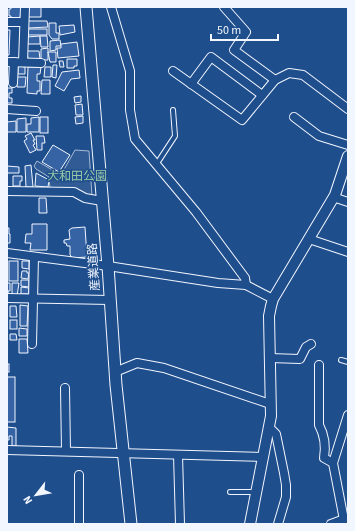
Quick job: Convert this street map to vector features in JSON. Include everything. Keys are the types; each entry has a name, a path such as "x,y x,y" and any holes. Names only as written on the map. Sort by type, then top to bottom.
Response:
{"main road":[{"name":"産業道路","path":"86,7 108,266 115,372 131,524"}],"street":[{"path":"23,62 25,7"},
{"path":"111,7 130,71 130,110 135,139 196,212 245,278 246,285"},
{"path":"224,7 246,32 234,50 275,80"},
{"path":"7,22 24,22"},
{"path":"191,84 211,57 262,95"},
{"path":"13,83 10,62 41,62"},
{"path":"173,71 242,120 275,80 289,73 303,75 348,109"},
{"path":"7,109 36,111"},
{"path":"294,117 319,136 348,145"},
{"path":"250,524 269,427 269,316 271,306 273,299 333,197 348,156"},
{"path":"7,191 74,192 85,198 102,201"},
{"path":"333,197 348,202"},
{"path":"309,239 348,252"},
{"path":"7,253 108,266 218,283 246,285 273,299"},
{"path":"32,344 34,257"},
{"path":"7,298 32,300 110,300"},
{"path":"270,358 300,359 306,346 311,344"},
{"path":"115,372 137,363 164,368 270,404"},
{"path":"319,365 319,425 323,432 326,448 324,458 333,463"},
{"path":"65,388 66,452"},
{"path":"331,524 346,518 333,463 348,415"},
{"path":"269,427 276,434 286,485 286,498 278,524"},
{"path":"7,450 263,457"},
{"path":"178,455 180,524"},
{"path":"79,475 79,524"}],"lane":[{"path":"156,165 174,136 173,110"},
{"path":"341,360 348,362"},
{"path":"230,492 256,492"}],"green space":[{"name":"大和田公園","path":"75,150 89,151 92,196 50,189 49,177 36,169 34,166 37,161 61,175"}],"building":[{"path":"11,7 21,7 20,19 11,19 11,16 9,16 9,9 11,9"},
{"path":"29,7 41,7 41,17 28,17"},
{"path":"28,21 47,21 48,27 28,28"},
{"path":"49,23 56,23 56,33 59,33 59,39 52,39 49,35"},
{"path":"74,25 75,32 60,35 59,26"},
{"path":"28,29 47,29 47,35 28,35"},
{"path":"7,30 10,30 9,55 7,55"},
{"path":"40,36 40,44 28,44 27,37"},
{"path":"40,36 47,36 48,47 41,47"},
{"path":"60,40 61,46 56,46 56,50 50,51 50,41"},
{"path":"77,42 79,56 58,58 57,48 61,48 61,44"},
{"path":"48,48 48,60 41,60 41,49"},
{"path":"27,51 39,51 40,59 28,59"},
{"path":"48,52 56,52 56,62 50,62"},
{"path":"67,59 77,59 77,66 74,66 74,68 67,68"},
{"path":"59,61 63,61 64,67 60,67"},
{"path":"53,65 57,65 56,78 52,77"},
{"path":"18,66 25,67 25,74 18,74"},
{"path":"28,67 41,67 40,74 37,74 37,81 40,81 40,91 37,91 37,94 27,93"},
{"path":"45,67 51,67 51,77 44,77"},
{"path":"79,70 80,78 71,79 64,91 55,86 62,72"},
{"path":"17,77 26,77 25,87 17,87"},
{"path":"42,80 50,80 50,94 41,94"},
{"path":"7,88 12,88 12,93 9,93 9,98 12,98 12,103 7,103"},
{"path":"81,96 81,102 75,103 74,97"},
{"path":"82,104 83,115 76,115 75,105"},
{"path":"83,116 83,123 76,124 75,117"},
{"path":"39,117 39,132 27,132 27,124 31,124 31,118"},
{"path":"40,117 48,117 48,133 40,133"},
{"path":"26,118 26,132 17,132 17,119"},
{"path":"16,121 16,132 7,132 7,122"},
{"path":"31,133 35,140 33,140 35,144 33,145 36,150 30,153 24,141 27,139 25,136"},
{"path":"36,136 44,136 45,143 42,143 42,150 37,150"},
{"path":"53,145 70,155 59,172 42,162"},
{"path":"31,165 33,187 26,187 25,166"},
{"path":"7,166 19,167 19,173 7,173"},
{"path":"36,173 49,180 48,187 35,186"},
{"path":"13,176 22,176 20,186 13,186"},
{"path":"39,198 46,198 47,213 39,213"},
{"path":"32,224 47,224 47,250 30,250 31,243 25,243 26,234 32,234"},
{"path":"85,227 87,257 73,258 70,255 70,246 67,246 66,243 64,243 64,240 70,239 69,230 72,228"},
{"path":"7,228 9,228 10,243 7,243"},
{"path":"9,261 18,261 18,281 9,281"},
{"path":"22,261 29,261 29,269 22,268"},
{"path":"22,271 27,271 27,273 29,273 28,279 21,278"},
{"path":"21,280 29,280 29,287 21,286"},
{"path":"7,283 10,283 10,291 8,291 8,295"},
{"path":"12,283 19,283 17,296 12,296"},
{"path":"21,287 29,288 29,294 21,294"},
{"path":"20,305 28,306 27,326 20,326"},
{"path":"10,306 16,306 17,317 10,317"},
{"path":"10,320 17,320 17,329 10,329"},
{"path":"19,328 27,329 27,336 19,336"},
{"path":"10,334 16,334 17,340 10,340"},
{"path":"19,339 27,339 28,353 19,353"},
{"path":"7,364 9,364 9,372 7,372"},
{"path":"7,377 15,377 15,422 7,422"},
{"path":"7,427 16,428 16,446 12,446 12,436 9,436 9,440 7,440"}]}
